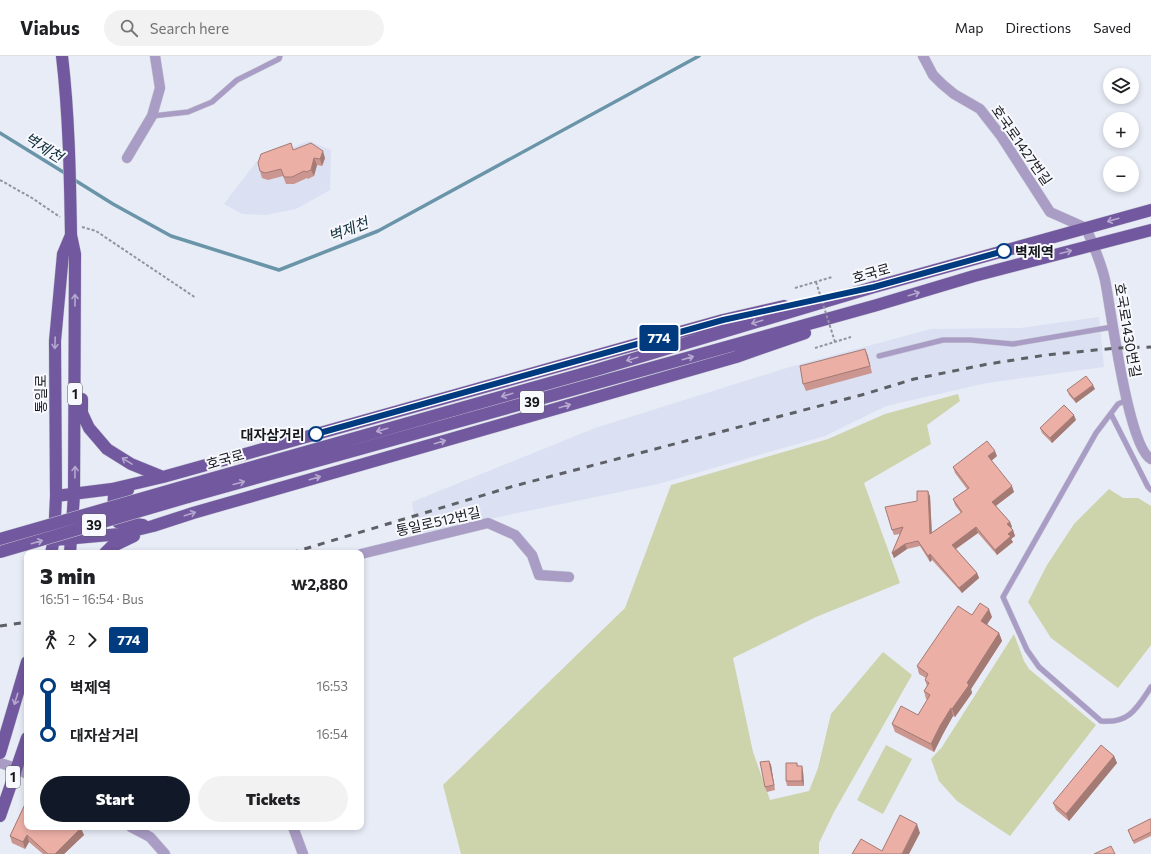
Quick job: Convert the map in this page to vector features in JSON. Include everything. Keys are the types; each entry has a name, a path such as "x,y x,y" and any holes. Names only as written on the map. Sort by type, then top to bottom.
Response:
{"main road":[{"name":"통일로","path":"52,550 54,540 56,496 55,341 63,254 70,230 71,211 65,79 62,56"},
{"name":"호국로","path":"0,552 186,492 874,287 1151,210"},
{"name":"통일로","path":"70,230 75,254 74,495 70,550"},
{"name":"호국로","path":"0,539 186,492 877,305 974,276 1151,230"},
{"path":"56,496 74,495 112,489 162,477 723,320 874,287"},
{"path":"54,540 120,534 153,526 200,511 736,357 857,315 877,305"},
{"path":"75,320 82,349 82,413 89,428 107,449 131,464 162,477"},
{"path":"153,526 118,522 113,509 114,496 162,477"},
{"path":"108,550 111,547 153,526"},
{"name":"1","path":"0,753 24,672"},
{"name":"1","path":"0,816 22,771 24,758"}],"street":[{"path":"127,158 152,116 160,88 154,56"},
{"name":"호국로1427번길","path":"923,56 933,75 942,84 954,94 980,109 1001,136 1050,212 1086,228"},
{"name":"호국로1430번길","path":"1086,228 1105,278 1112,326 1133,425 1148,458 1151,459"},
{"name":"통일로512번길","path":"364,553 488,522 515,535 532,555 539,575 569,577"},
{"path":"0,763 22,771"},
{"path":"137,830 150,837 165,854"},
{"path":"294,830 303,854"}],"lane":[{"path":"152,116 188,112 212,102 237,80 279,58 280,56"},
{"path":"879,356 943,340 970,340 1012,344 1112,326"},
{"path":"1127,400 1118,404 1096,433 1003,597 1027,650 1039,667 1101,721 1113,722 1122,719 1132,712 1151,687"},
{"path":"1111,414 1148,487 1151,490"}],"path":[{"path":"0,180 32,198 70,230 96,231 196,298"},
{"path":"795,288 832,277"},
{"path":"816,282 835,342"},
{"path":"814,348 850,337"}],"shaded area":[{"path":"309,141 331,150 330,190 296,209 265,215 242,214 224,204 257,161"},
{"path":"1099,317 1104,367 987,383 886,406 825,436 658,484 417,534 412,502 595,428 793,366 931,329 1020,328"}],"green space":[{"path":"958,394 960,401 927,425 931,444 864,483 900,583 816,617 733,658 753,752 770,800 809,791 818,768 831,714 883,652 912,675 834,812 819,843 819,854 461,854 443,785 625,608 671,485 828,439 885,414"},
{"path":"1109,489 1123,498 1138,498 1151,506 1151,645 1118,688 1051,638 1028,602 1047,565 1074,524"},
{"path":"1014,634 1024,661 1029,669 1096,725 1010,836 957,801 939,781 931,759 942,747"},
{"path":"886,745 912,759 883,814 857,800"}],"building":[{"path":"291,143 293,150 311,143 323,151 320,159 314,158 311,170 306,172 304,171 292,177 284,177 281,169 265,173 260,171 258,163 261,154"},
{"path":"865,349 870,366 803,384 800,366"},
{"path":"1086,376 1093,385 1074,399 1067,390"},
{"path":"1064,405 1074,415 1050,438 1040,428"},
{"path":"987,441 995,451 988,456 1012,486 992,502 1010,522 1007,524 1013,530 1008,534 1011,536 995,550 976,527 952,545 977,573 959,588 930,554 928,556 918,541 905,544 892,553 903,527 892,530 885,507 917,501 917,491 928,491 930,534 962,512 953,499 969,488 953,467"},
{"path":"980,603 989,609 981,621 999,633 967,683 969,685 952,709 951,708 931,744 892,724 901,706 918,715 930,695 924,691 929,683 925,680 928,674 917,666 958,606 972,615"},
{"path":"1101,745 1114,756 1066,814 1053,803"},
{"path":"769,761 774,785 765,787 760,762"},
{"path":"786,763 797,763 797,766 802,766 802,781 786,781"},
{"path":"24,806 24,830 79,830 55,854 48,854 27,835 23,842 10,836"},
{"path":"900,815 917,824 902,854 852,854 861,839 882,851"},
{"path":"1150,819 1151,832 1133,841 1128,830"},
{"path":"1111,846 1115,854 1094,854"}],"waterway":[{"name":"벽제천","path":"73,179 113,204 171,236 279,270 378,231 699,56"},
{"name":"벽제천","path":"0,133 68,175"}],"railway":[{"path":"301,550 514,486 865,394 914,379 988,364 1046,355 1116,348 1151,347"},
{"path":"0,626 24,622"}],"bus line":[{"name":"774","path":"316,434 723,320 874,287 1004,251"}],"place":[{"name":"벽제역","path":"1004,251"},
{"name":"대자삼거리","path":"316,434"}]}
